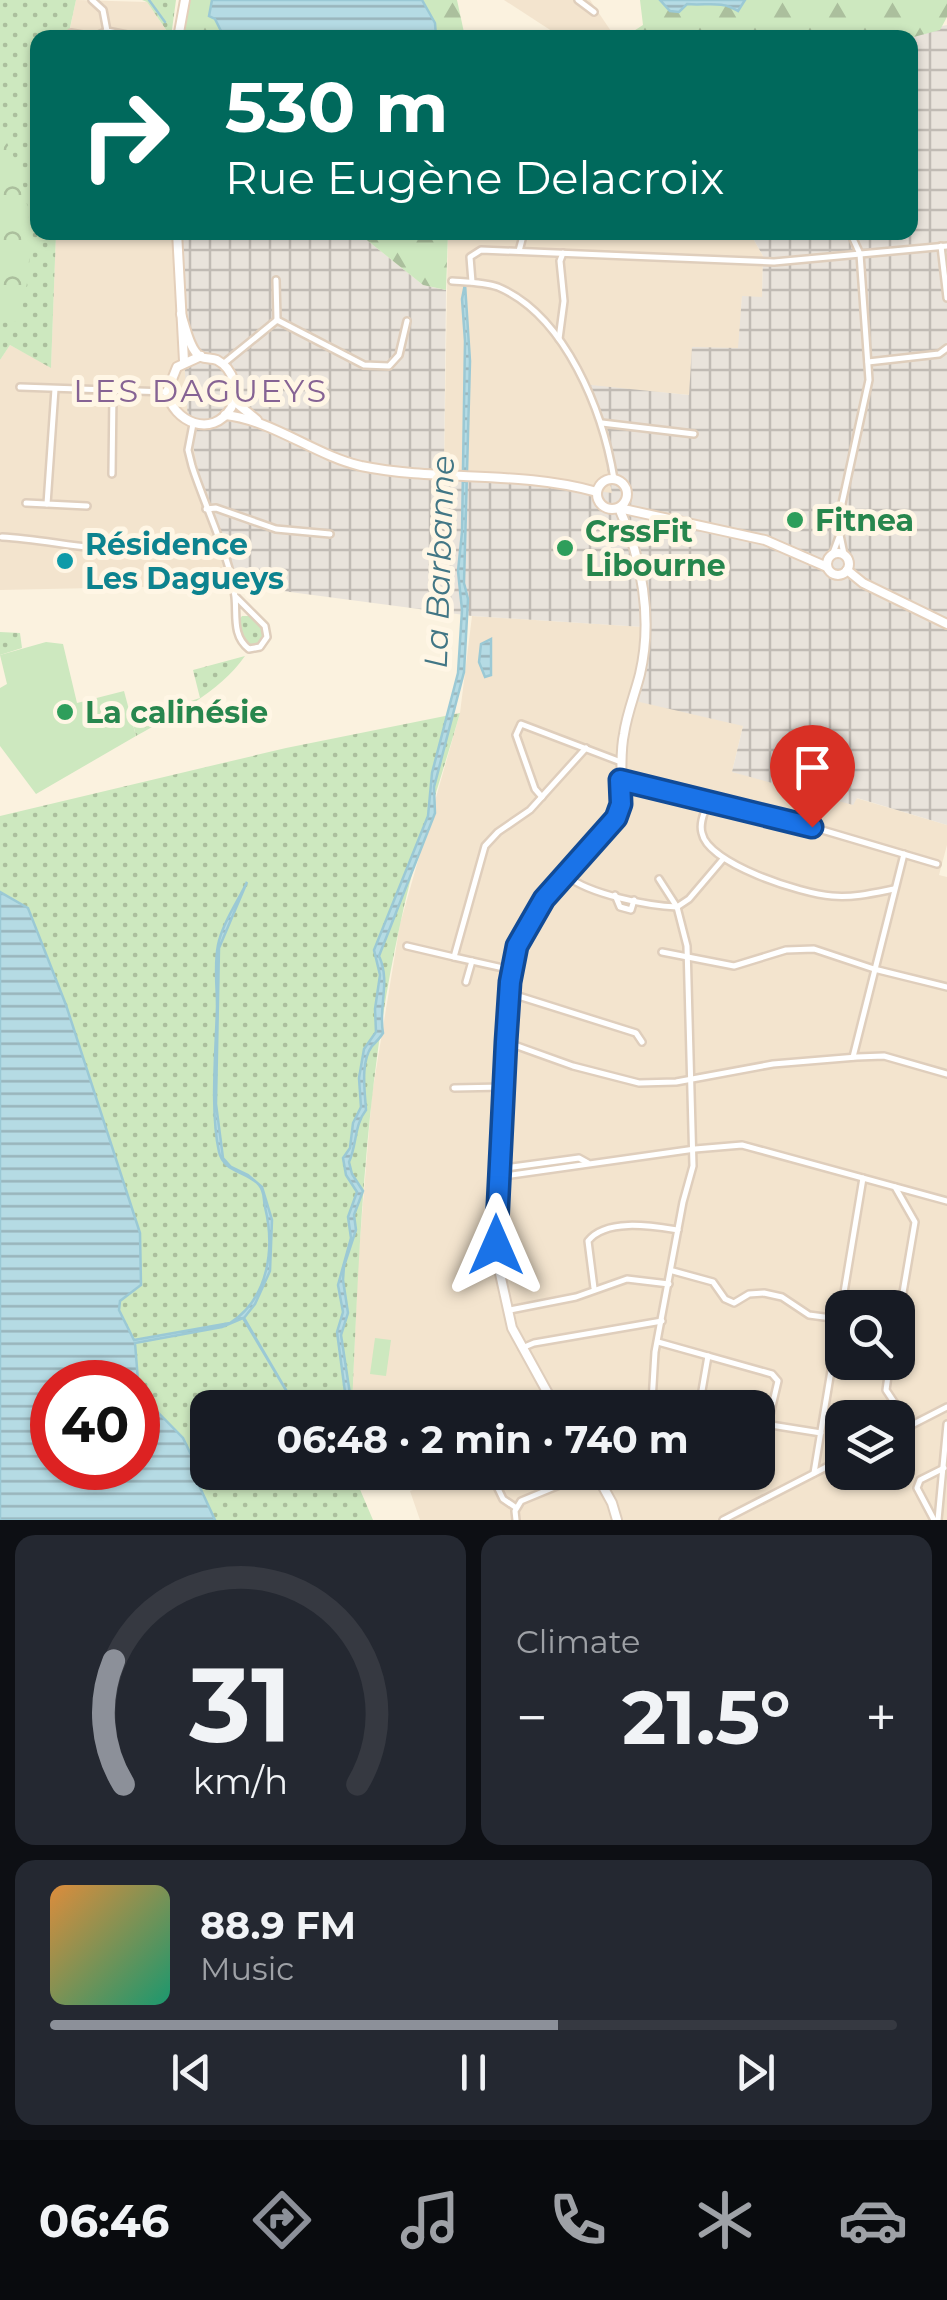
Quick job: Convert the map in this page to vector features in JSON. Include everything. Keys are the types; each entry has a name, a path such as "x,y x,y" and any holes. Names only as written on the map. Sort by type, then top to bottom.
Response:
{"main road":[{"path":"179,30 185,0"},
{"path":"177,240 184,362"},
{"path":"180,314 194,348 201,356 223,364 234,381 234,401 225,415 193,424 175,412 167,392 171,374 184,362 201,356"},
{"path":"234,401 270,428"},
{"path":"225,415 270,428 329,456 359,465 444,476 523,478 597,492"},
{"path":"597,492 603,482 614,479 626,487 627,499 636,513"},
{"path":"597,492 602,505 610,510 619,508 766,540 836,575 848,570"},
{"path":"619,508 627,499"},
{"path":"546,1390 507,1311 496,1236 510,993 517,946 533,915 564,874 616,818 621,804 623,736 646,632 641,578 619,508"},
{"path":"626,523 636,513"},
{"path":"804,556 844,554 849,561 848,570"},
{"path":"827,568 831,555"},
{"path":"848,570 877,590 947,624"},
{"path":"604,1490 617,1520"}],"street":[{"path":"92,0 103,10 107,30"},
{"path":"578,0 594,12"},
{"path":"519,251 522,240"},
{"path":"831,555 840,534 852,446 869,380 860,254 854,240"},
{"path":"472,282 470,257 474,252 774,262 944,246 947,298"},
{"path":"559,340 564,301 560,261 563,253"},
{"path":"276,280 276,320"},
{"path":"452,281 493,285 520,300 559,340 592,395 614,479"},
{"path":"276,320 364,366 377,368 390,366 399,355 407,321"},
{"path":"223,364 276,320"},
{"path":"868,362 938,354 947,348"},
{"path":"20,388 167,392"},
{"path":"47,504 55,388"},
{"path":"112,474 113,391"},
{"path":"602,423 694,434"},
{"path":"193,424 188,450 235,596 234,614 243,645 256,649 268,637 265,626 235,596"},
{"path":"26,503 87,506"},
{"path":"206,509 216,508 276,530 330,534"},
{"path":"840,534 844,554"},
{"path":"2,537 107,550 131,549"},
{"path":"234,614 251,613"},
{"path":"542,797 535,789 516,735 518,726 524,723 620,762"},
{"path":"454,957 486,846 542,797 586,748"},
{"path":"620,780 937,864"},
{"path":"708,802 701,830 707,843 723,859 810,893 854,896 894,889"},
{"path":"853,1057 904,854"},
{"path":"564,874 576,883 616,895 620,907 630,910 634,900 677,908 723,859"},
{"path":"653,1390 658,1342 693,1166 687,955 677,908 660,879"},
{"path":"408,946 512,970"},
{"path":"662,952 734,966 786,950 814,949 947,987"},
{"path":"466,982 472,961"},
{"path":"510,993 636,1033 642,1042"},
{"path":"506,1042 639,1082 663,1084 772,1064 853,1057 884,1056 947,1074"},
{"path":"454,1088 503,1087"},
{"path":"498,1173 579,1158 588,1163 724,1145 753,1147 947,1201"},
{"path":"844,1290 863,1178"},
{"path":"894,1186 915,1222 903,1290"},
{"path":"594,1290 588,1241 594,1234 642,1226 678,1230"},
{"path":"672,1271 713,1282 734,1303 749,1294 764,1292 782,1296 808,1314 825,1317"},
{"path":"507,1311 576,1298 627,1279 669,1284"},
{"path":"522,1348 662,1322"},
{"path":"658,1342 776,1377 775,1390"},
{"path":"702,1390 708,1356"},
{"path":"814,1473 829,1380"},
{"path":"915,1424 947,1408"},
{"path":"936,1520 947,1424"},
{"path":"775,1426 820,1433"},
{"path":"723,1520 825,1468"},
{"path":"936,1520 916,1488 920,1480 944,1468"},
{"path":"499,1490 503,1499 516,1508"},
{"path":"516,1520 520,1501 548,1490"}],"shaded area":[{"path":"76,0 147,2 166,30 70,30"},
{"path":"504,0 590,0 610,30 550,30"},
{"path":"947,25 947,825 857,798 853,805 732,772 743,726 631,700 640,673 643,627 472,616 236,585 204,500 188,420 176,240 367,240 423,285 446,290 444,472 612,493 591,385 689,395 692,347 738,348 742,296 762,297 763,256 754,240 918,240 918,31"},
{"path":"56,240 177,240 204,500 236,585 0,590 0,360 10,345 51,367"},
{"path":"448,240 754,240 763,256 762,298 742,297 739,348 690,395 591,386 613,494 444,473"},
{"path":"472,616 644,627 743,726 732,772 856,798 947,825 947,845 939,875 947,877 947,1520 420,1520 410,1491 413,1490 775,1490 775,1390 353,1390 372,1094 400,924 460,713"}],"green space":[{"path":"0,0 76,0 70,30 30,30 30,240 56,240 51,368 10,345 0,360"},
{"path":"142,0 176,0 172,30 166,30"},
{"path":"190,0 457,0 463,30 181,30"},
{"path":"640,0 714,0 737,9 745,0 947,0 947,17 940,30 918,36 918,30 635,30 643,25"},
{"path":"0,131 20,175 29,224 28,274 18,322 0,317"},
{"path":"367,240 448,240 446,290 423,285"},
{"path":"242,616 250,616 262,628 264,638 256,647 242,641 237,622"},
{"path":"0,632 20,633 22,648 0,655"},
{"name":"La calinésie","path":"46,642 63,644 77,703 124,691 136,736 36,794 0,746 0,688 7,684 0,655"},
{"path":"245,656 209,692 181,711 136,736 132,720 200,698 193,670"},
{"path":"460,713 420,845 388,984 371,1104 353,1390 190,1390 190,1490 360,1490 373,1520 0,1520 0,816 286,748"},
{"path":"375,1338 391,1340 386,1376 370,1374"}],"water":[{"path":"212,0 422,0 436,30 220,30 209,16"},
{"path":"660,0 745,0 738,11 719,4 687,4 679,12 670,11"},
{"path":"465,284 470,361 464,672 434,787 435,813 379,956 384,975 383,1033 366,1060 366,1110 349,1162 363,1191 344,1266 348,1313 341,1335 349,1390 345,1390 337,1332 343,1312 338,1285 351,1238 348,1217 357,1192 346,1175 343,1158 350,1148 353,1123 361,1107 359,1078 364,1049 376,1032 380,975 374,950 428,816 432,773 458,673 465,341"},
{"path":"491,639 491,675 485,677 479,662 481,644"},
{"path":"247,882 219,948 216,1104 223,1158 254,1180 231,1168 226,1164 219,1152 214,1080 217,952 223,929"},
{"path":"0,892 28,908 66,1005 140,1233 141,1285 120,1301 119,1310 134,1340 230,1323 243,1313 261,1286 269,1239 262,1190 255,1181 262,1187 272,1220 270,1271 244,1318 286,1390 243,1318 222,1327 135,1343 136,1360 30,1360 30,1490 160,1490 160,1414 183,1438 190,1453 190,1490 201,1490 215,1520 0,1520"}],"waterway":[{"path":"149,0 165,22"}],"place":[{"name":"Fitnea","path":"795,520"},
{"name":"CrssFit Libourne","path":"565,548"},
{"name":"Résidence Les Dagueys","path":"65,561"},
{"name":"La calinésie","path":"65,712"}],"district":[{"name":"LES DAGUEYS","path":"201,390"}],"route":[{"path":"496,1245 510,982 517,946 544,899 616,818 621,804 620,780 812,827"}],"water label":[{"name":"La Barbanne","path":"439,562"}]}
